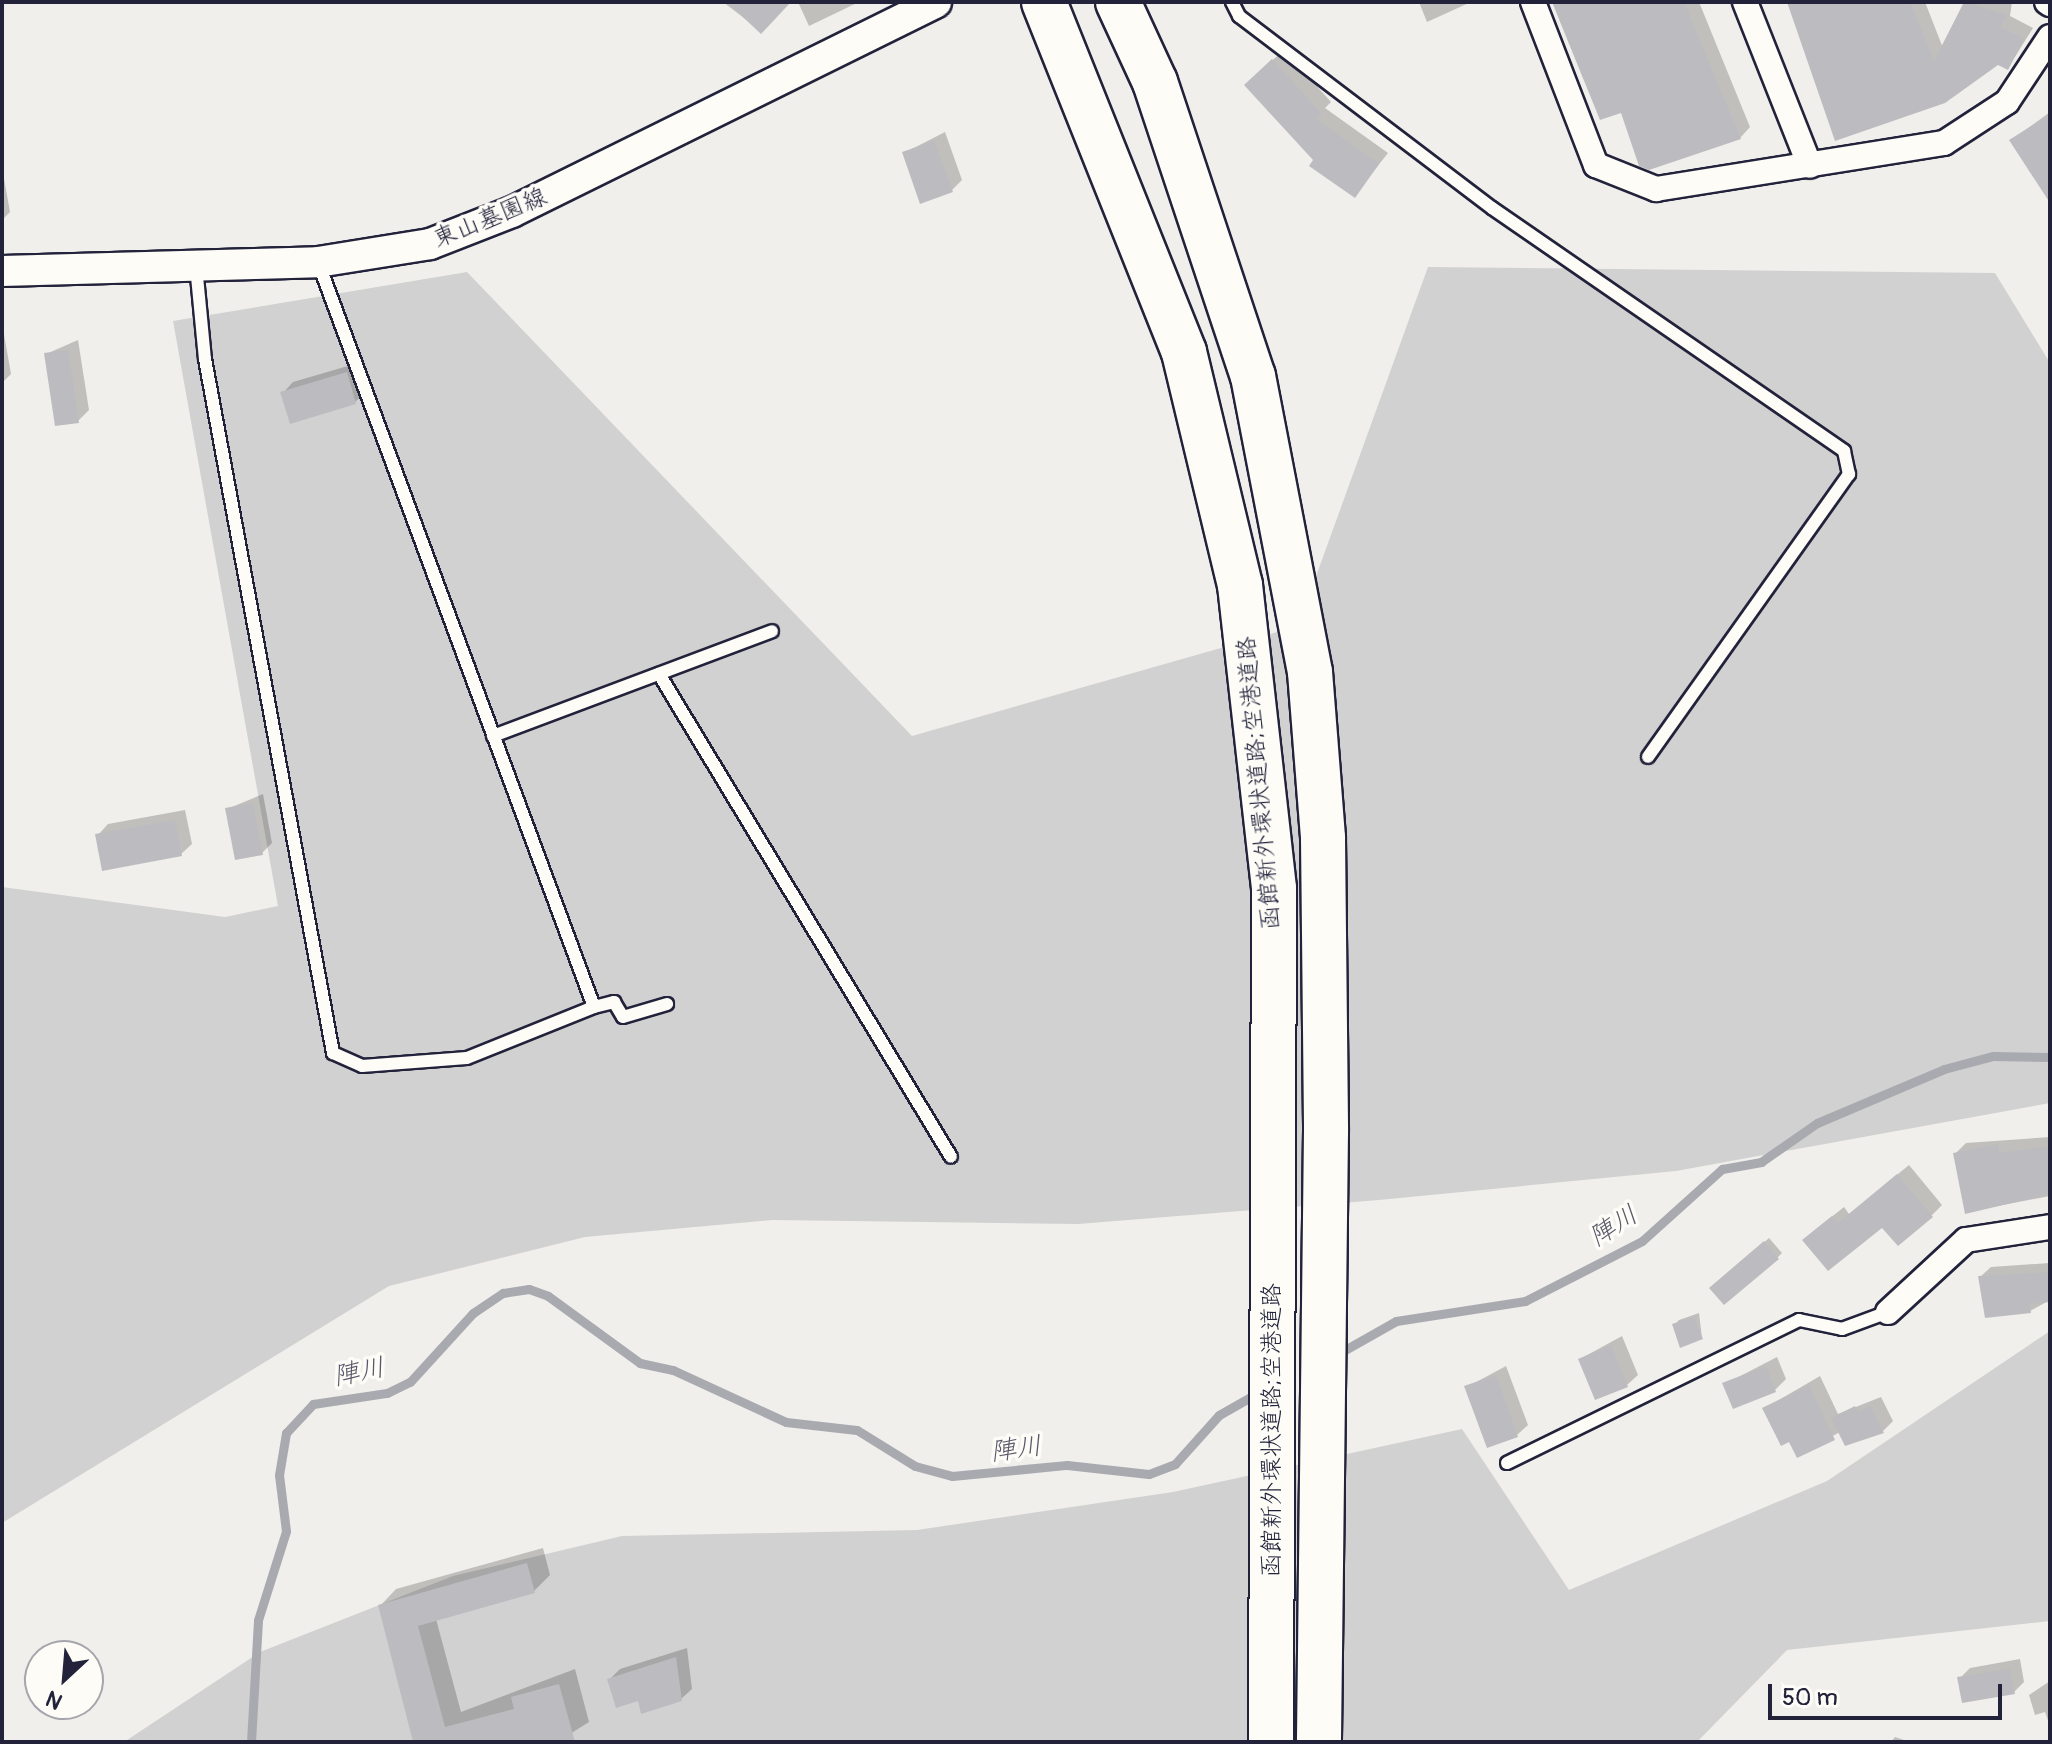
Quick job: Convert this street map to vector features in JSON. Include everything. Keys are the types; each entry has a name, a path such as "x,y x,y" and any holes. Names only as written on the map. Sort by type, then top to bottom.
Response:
{"highway":[{"name":"函館新外環状道路;空港道路","path":"1044,2 1184,352 1240,585 1274,888 1271,1742"},
{"name":"函館新外環状道路;空港道路","path":"1118,2 1155,82 1253,376 1289,547 1310,672 1323,838 1326,1131 1319,1737"}],"street":[{"name":"東山墓園線","path":"2,271 318,262 430,244 512,212 936,2"},
{"path":"1533,2 1596,165 1656,189 1906,155 1967,133 2007,102 2050,37"},
{"path":"1745,2 1810,166"},
{"path":"1888,1312 1966,1240 2050,1227"}],"lane":[{"path":"1232,2 1239,16 1492,208 1844,451 1849,474 1648,757"},
{"path":"318,262 594,1007"},
{"path":"196,266 205,359 333,1053 362,1066 467,1058 594,1007 614,1002 623,1017 667,1004"},
{"path":"493,736 772,631"},
{"path":"659,674 951,1157"},
{"path":"1507,1463 1799,1320 1842,1329 1888,1312"}],"shaded area":[{"path":"1428,267 1995,273 2050,363 2050,1103 1676,1171 1379,1200 1078,1224 773,1220 585,1237 389,1286 2,1523 2,887 225,917 278,906 173,321 467,272 912,736 1298,626"},
{"path":"2050,1331 2050,1621 1787,1650 1697,1742 124,1742 260,1652 453,1576 622,1536 917,1530 1173,1492 1462,1429 1569,1590 1827,1481"}],"building":[{"path":"727,2 791,2 761,34"},
{"path":"1552,2 1684,2 1741,139 1649,170 1639,166 1621,113 1600,120"},
{"path":"1787,2 1910,2 1934,61 1964,2 2007,15 2001,27 2024,39 2008,70 1998,65 1945,103 1835,141"},
{"path":"1272,59 1322,114 1316,119 1379,164 1355,198 1309,166 1313,160 1244,85"},
{"path":"2050,114 2050,203 2009,140"},
{"path":"934,141 953,192 920,204 902,152"},
{"path":"68,350 79,423 55,426 44,353"},
{"path":"347,372 356,404 290,424 280,392"},
{"path":"253,803 263,855 235,860 225,808"},
{"path":"175,820 182,856 102,871 95,834"},
{"path":"1998,1144 1999,1153 2050,1146 2050,1194 1965,1214 1953,1153"},
{"path":"1897,1174 1933,1217 1898,1246 1882,1228 1828,1271 1802,1240 1832,1216 1838,1223"},
{"path":"1764,1241 1779,1259 1724,1305 1709,1288"},
{"path":"2050,1272 2050,1302 2030,1304 2031,1313 1985,1318 1978,1276"},
{"path":"1694,1317 1703,1339 1680,1348 1672,1324"},
{"path":"1611,1345 1628,1387 1595,1400 1578,1359"},
{"path":"1766,1366 1776,1392 1733,1409 1722,1383"},
{"path":"1496,1375 1518,1437 1487,1448 1464,1386"},
{"path":"1809,1385 1835,1440 1797,1458 1789,1442 1781,1446 1762,1408"},
{"path":"1855,1406 1858,1412 1870,1406 1884,1433 1845,1446 1831,1418"},
{"path":"527,1563 535,1593 418,1626 445,1727 514,1709 511,1697 559,1684 575,1742 413,1742 378,1605"},
{"path":"676,1657 682,1701 641,1714 638,1701 616,1708 607,1679"},
{"path":"2010,1669 2015,1694 1962,1703 1957,1677"}],"waterway":[{"name":"陣川","path":"1336,1355 1396,1321 1525,1301 1642,1241 1722,1169 1761,1162 1817,1123 1944,1069 1993,1056 2050,1057"},
{"name":"陣川","path":"251,1742 258,1620 286,1531 279,1475 286,1433 313,1404 387,1393 410,1382 473,1313 503,1293 529,1289 548,1296 640,1363 673,1370 786,1422 857,1430 915,1466 952,1476 1067,1465 1149,1474 1175,1464 1219,1415 1261,1391"}]}
